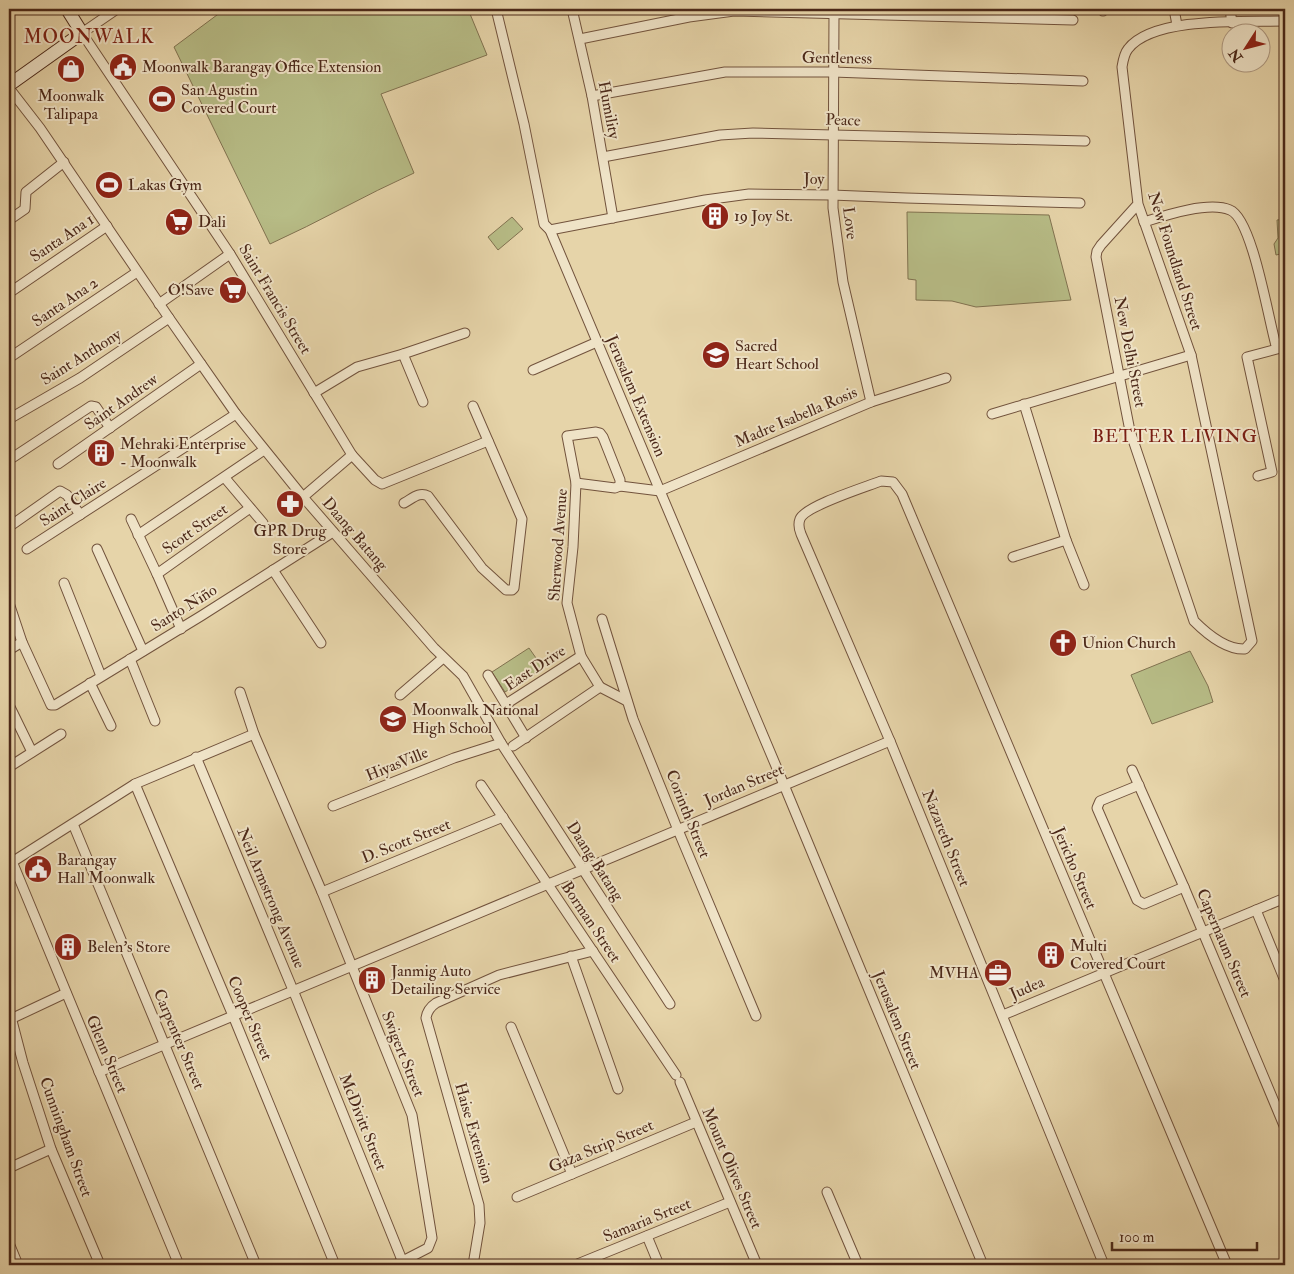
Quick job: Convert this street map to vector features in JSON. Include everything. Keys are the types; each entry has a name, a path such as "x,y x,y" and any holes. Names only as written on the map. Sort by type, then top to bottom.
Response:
{"main road":[{"path":"9,86 82,33 67,9"}],"street":[{"path":"82,33 117,9"},
{"name":"Jerusalem Extension","path":"496,9 524,124 543,221 550,230 784,785"},
{"name":"Humility","path":"572,9 592,96 613,218"},
{"path":"1049,9 1051,19"},
{"path":"1174,9 1177,25"},
{"path":"1230,9 1232,22"},
{"path":"580,39 689,17 734,11 1074,20"},
{"name":"Love","path":"834,14 832,195 843,282 871,402"},
{"name":"New Foundland Street","path":"1258,22 1285,21"},
{"name":"New Foundland Street","path":"1222,23 1177,25 1157,31 1139,40 1128,48 1123,62 1122,74 1138,204 1191,355 1252,641"},
{"name":"Saint Francis Street","path":"82,33 230,254 352,455 375,480 382,484 488,442"},
{"name":"Gentleness","path":"592,96 725,72 833,72 1083,81"},
{"name":"Daang Batang","path":"9,86 64,162 137,272 236,414 333,532 443,658 463,676 501,743 670,1004"},
{"name":"Peace","path":"603,157 735,133 1085,141"},
{"path":"9,220 25,209 26,192 64,162"},
{"name":"Joy","path":"550,230 705,200 749,194 1080,203"},
{"name":"New Delhi Street","path":"1138,204 1101,245 1096,257 1121,376 1130,431 1194,621 1206,633 1235,649 1244,649 1252,641"},
{"path":"1144,222 1190,209 1221,208 1232,210 1241,218 1260,272 1276,349 1247,357 1272,472 1258,476"},
{"name":"Santa Ana 1","path":"9,293 107,226"},
{"path":"159,304 230,254"},
{"name":"Santa Ana 2","path":"9,358 137,272"},
{"name":"Saint Anthony","path":"9,419 80,378 169,318"},
{"path":"314,393 357,367 465,333"},
{"path":"533,370 597,342"},
{"path":"403,354 423,402"},
{"path":"992,414 1191,355"},
{"name":"Saint Andrew","path":"58,464 201,364"},
{"name":"Madre Isabella Rosis","path":"660,491 871,402 946,378"},
{"path":"1024,404 1066,540 1084,585"},
{"path":"9,460 90,406 96,407 110,428"},
{"path":"404,504 418,495 425,494 428,496 482,568 504,588 512,590 516,584 522,519 473,406"},
{"name":"Saint Claire","path":"27,549 236,414"},
{"path":"576,483 568,436 598,432 603,437 620,480 620,486"},
{"path":"138,535 264,450"},
{"path":"303,497 352,455"},
{"path":"225,478 264,523"},
{"name":"Nazareth Street","path":"894,482 882,481 810,508 799,520 799,527 890,741 1104,1265"},
{"name":"Jericho Street","path":"894,482 902,494 1227,1265"},
{"name":"Sherwood Avenue","path":"600,687 581,656 567,604 573,547 576,483 660,491"},
{"path":"13,524 60,491 66,495 80,516"},
{"name":"Scott Street","path":"157,574 250,508"},
{"path":"131,519 180,629"},
{"name":"Santo Niño","path":"22,642 51,705 55,705 180,629 333,532"},
{"path":"1013,557 1066,540"},
{"path":"97,550 143,651"},
{"path":"273,570 320,643"},
{"path":"64,583 101,676"},
{"path":"9,603 22,642 9,650"},
{"name":"Corinth Street","path":"602,619 628,701 678,830 756,1016"},
{"name":"East Drive","path":"506,704 581,656"},
{"path":"400,695 443,658"},
{"path":"130,659 156,721"},
{"path":"488,675 526,738"},
{"path":"90,683 111,726"},
{"path":"513,746 600,687 628,701"},
{"name":"Swigert Street","path":"240,692 254,734 322,892 398,1081 414,1126 432,1238 428,1248 401,1264"},
{"path":"9,705 32,752"},
{"path":"9,767 61,734"},
{"path":"10,860 73,824 135,784 254,734"},
{"name":"Jordan Street","path":"582,869 890,741"},
{"name":"HiyasVille","path":"333,806 454,758 501,743"},
{"name":"Neil Armstrong Avenue","path":"196,757 293,990 582,869"},
{"name":"Capernaum Street","path":"1132,770 1184,886 1285,1128"},
{"name":"Cooper Street","path":"135,784 335,1265"},
{"name":"Jerusalem Street","path":"784,785 983,1265"},
{"path":"1140,785 1100,801 1097,804 1097,808 1137,900 1144,904 1184,886"},
{"name":"Borman Street","path":"481,786 678,1078"},
{"name":"D. Scott Street","path":"322,892 503,817"},
{"name":"Carpenter Street","path":"73,824 256,1265"},
{"name":"Glenn Street","path":"10,860 179,1265"},
{"name":"Judea","path":"1003,1015 1102,972 1285,898"},
{"path":"1256,910 1285,981"},
{"path":"593,951 571,956 618,1089"},
{"name":"Haise Extension","path":"473,1265 480,1222 479,1205 426,1018 428,1010 436,1003 499,975 571,956"},
{"path":"99,1072 293,990"},
{"name":"McDivitt Street","path":"293,990 401,1264"},
{"name":"Cunningham Street","path":"66,993 15,1017 10,1017 51,1149 100,1265"},
{"path":"511,1027 572,1174"},
{"name":"Mount Olives Street","path":"678,1078 757,1265"},
{"name":"Gaza Strip Street","path":"517,1197 696,1122"},
{"path":"9,1168 51,1149"},
{"path":"827,1192 858,1265"},
{"name":"Samaria Srteet","path":"575,1265 730,1202"},
{"path":"647,1236 659,1265"},
{"path":"9,1242 14,1263"}],"green space":[{"path":"225,9 468,9 487,55 381,94 414,173 270,244 174,47"},
{"path":"907,212 1049,215 1071,300 976,307 952,301 916,300 916,280 908,279"},
{"path":"512,217 523,229 498,250 488,237"},
{"path":"1285,219 1285,253 1276,255 1274,244 1278,238 1277,220"},
{"path":"529,648 543,668 505,692 492,672"},
{"path":"1190,651 1208,686 1213,702 1152,724 1131,675"}],"place":[{"name":"Moonwalk Barangay Office Extension","path":"123,67"},
{"name":"Moonwalk Talipapa","path":"71,69"},
{"name":"San Agustin Covered Court","path":"162,99"},
{"name":"Lakas Gym","path":"109,185"},
{"name":"19 Joy St.","path":"715,216"},
{"name":"Dali","path":"179,222"},
{"name":"O!Save","path":"233,290"},
{"name":"Sacred Heart School","path":"716,355"},
{"name":"Mehraki Enterprise - Moonwalk","path":"101,453"},
{"name":"GPR Drug Store","path":"290,504"},
{"name":"Union Church","path":"1063,643"},
{"name":"Moonwalk National High School","path":"393,719"},
{"name":"Barangay Hall Moonwalk","path":"38,869"},
{"name":"Belen's Store","path":"68,947"},
{"name":"Multi Covered Court","path":"1051,955"},
{"name":"MVHA","path":"998,973"},
{"name":"Janmig Auto Detailing Service","path":"372,980"}],"district":[{"name":"MOONWALK","path":"89,37"},
{"name":"BETTER LIVING","path":"1175,436"}]}
